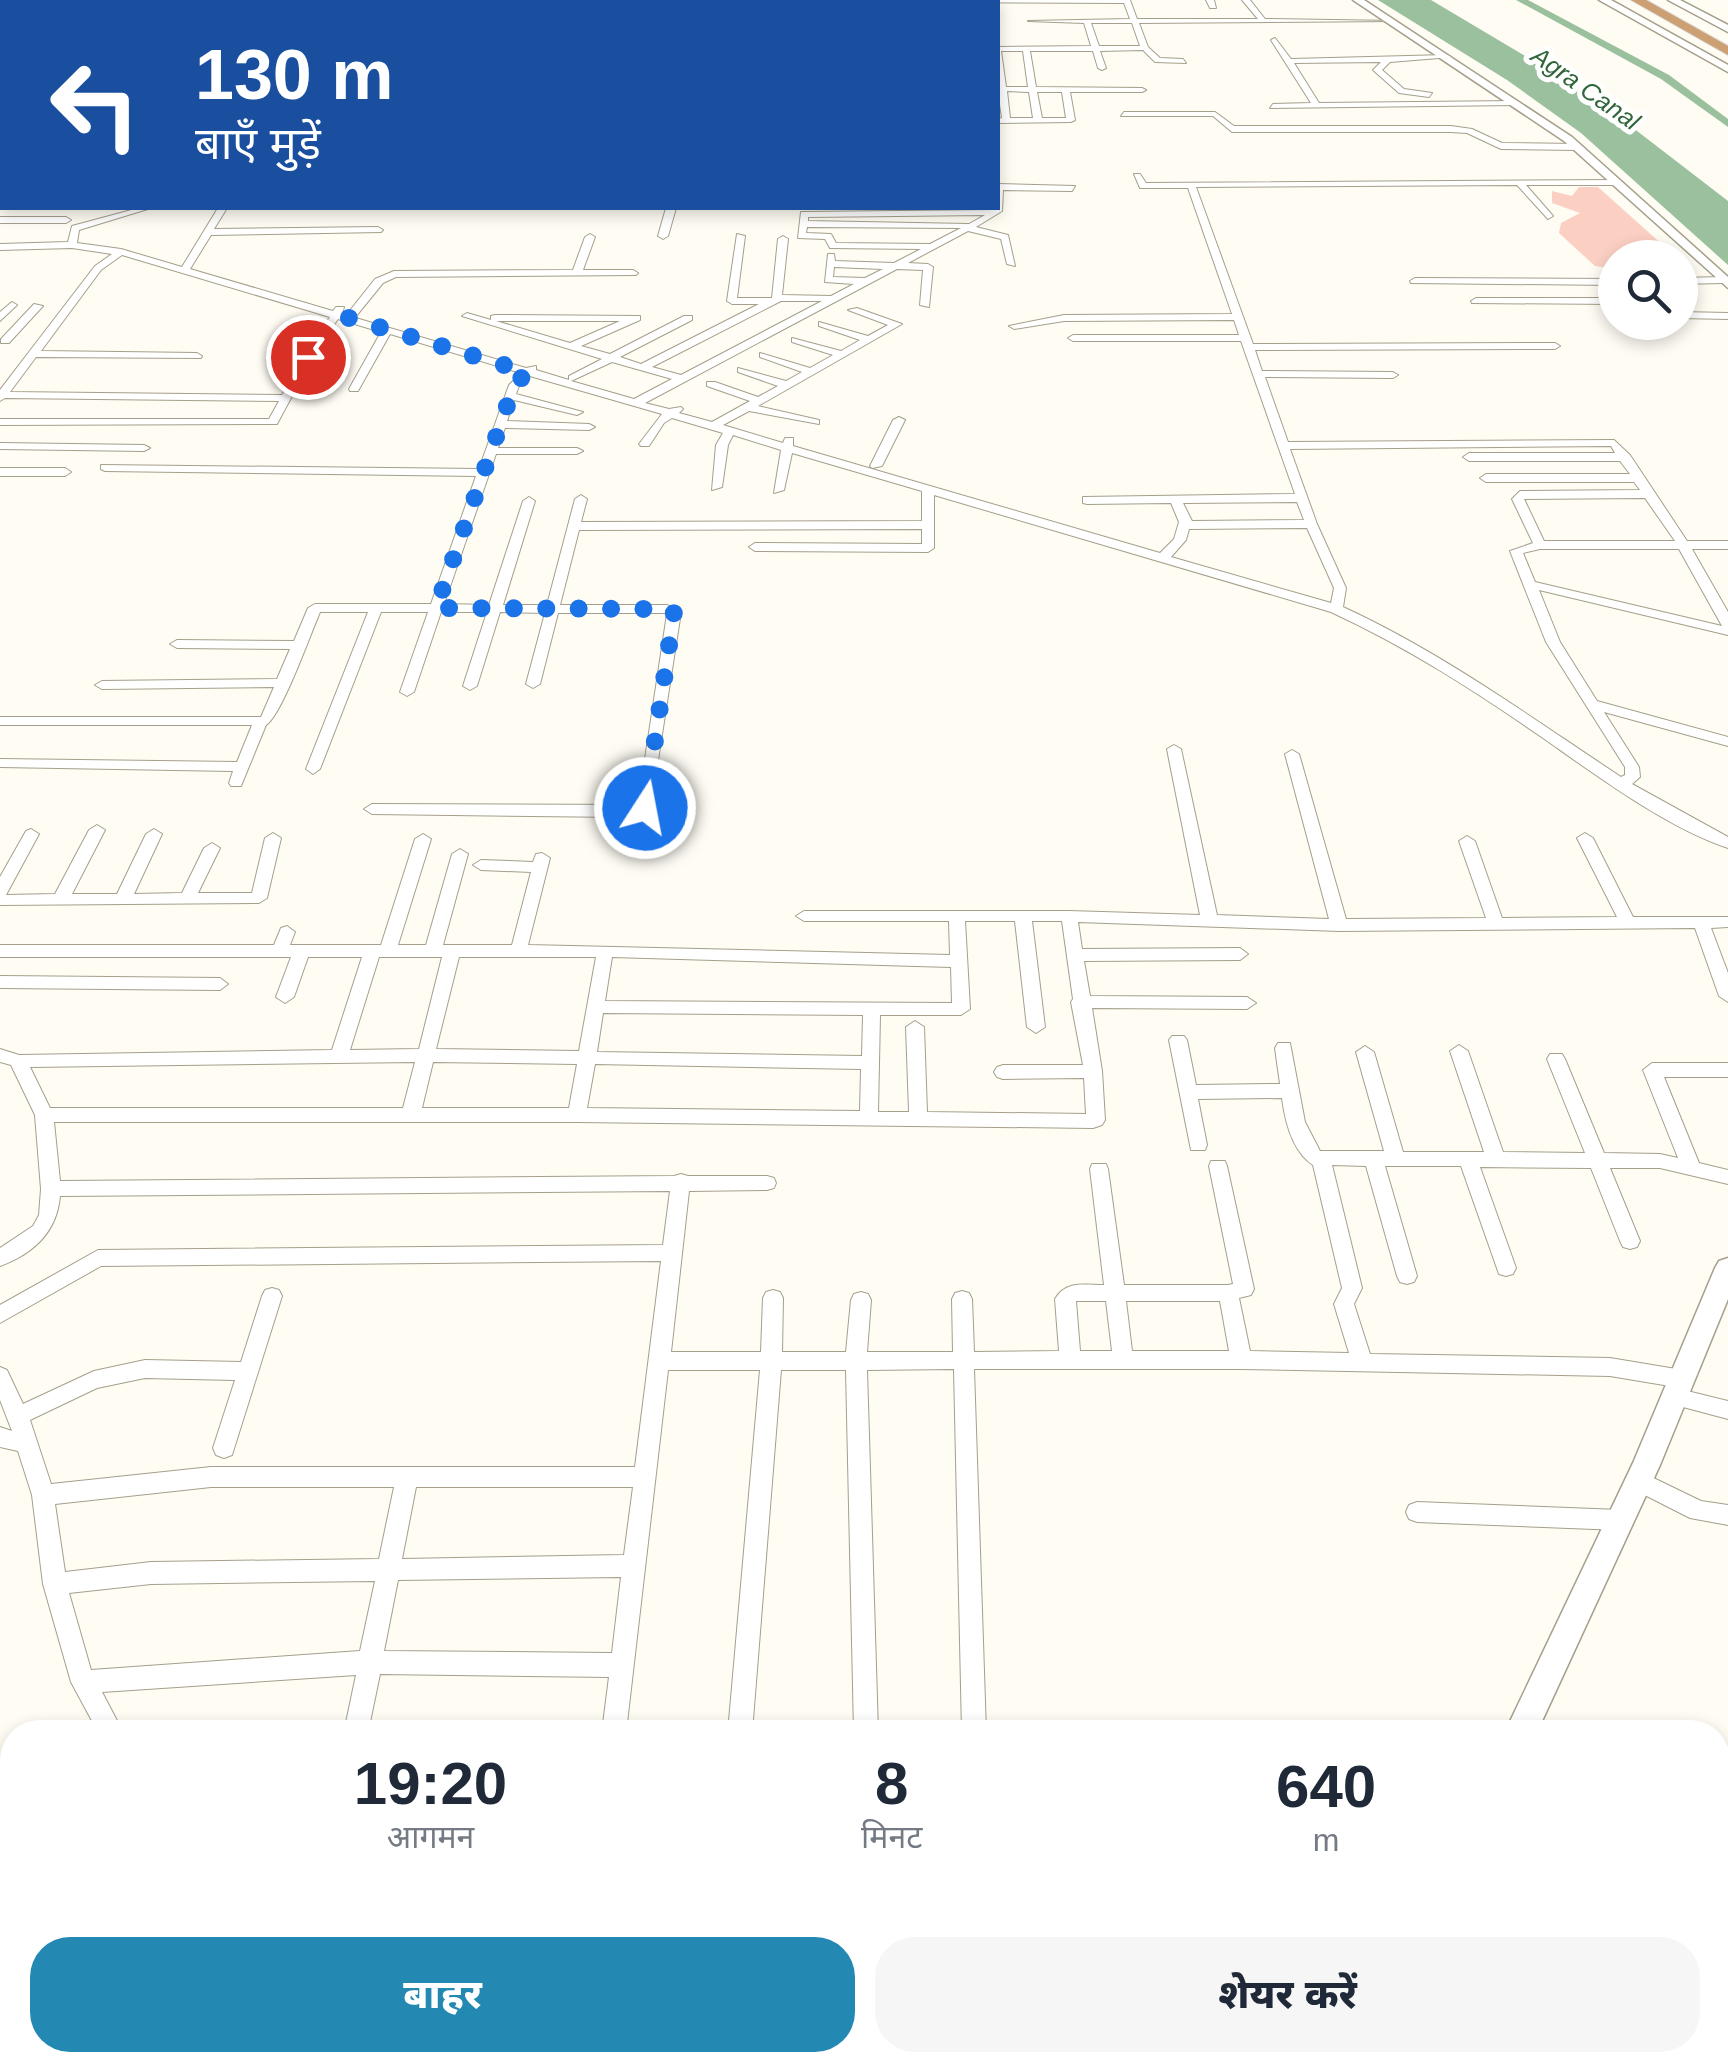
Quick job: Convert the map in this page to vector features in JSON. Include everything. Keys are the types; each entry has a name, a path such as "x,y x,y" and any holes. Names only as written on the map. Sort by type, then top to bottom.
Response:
{"highway":[{"path":"1637,0 1728,51"},
{"path":"1654,0 1728,40"}],"street":[{"path":"1246,0 1264,22"},
{"path":"1358,0 1577,147 1726,282"},
{"path":"1604,0 1725,66"},
{"path":"1673,0 1728,29"},
{"path":"1000,1 1126,1 1145,48 1158,60 1182,61"},
{"path":"1171,6 1180,21"},
{"path":"1032,21 1391,22"},
{"path":"1088,21 1102,68"},
{"path":"1275,40 1317,106"},
{"path":"1000,51 1145,48"},
{"path":"1026,49 1038,120"},
{"path":"1288,60 1447,58"},
{"path":"1388,60 1380,65 1379,73 1406,93 1500,92"},
{"path":"1000,89 1120,78"},
{"path":"1032,84 1066,89 1142,90"},
{"path":"1002,120 1071,120 1066,89"},
{"path":"1272,106 1516,103"},
{"path":"1124,114 1218,114 1232,129 1451,129 1476,134 1501,146 1577,147"},
{"path":"1136,176 1143,186 1190,186 1198,182 1616,182"},
{"path":"1519,182 1548,216"},
{"path":"1190,186 1282,446 1340,588 1338,606"},
{"path":"1000,188 1072,188"},
{"path":"44,210 66,220 74,238 187,267"},
{"path":"74,238 142,210"},
{"path":"187,267 221,210"},
{"path":"664,236 671,210"},
{"path":"864,281 828,280 833,246 828,236 801,236 806,210 998,212"},
{"path":"531,369 574,378 639,401 998,212"},
{"path":"0,220 66,220"},
{"path":"802,224 968,227 1005,237 1012,264"},
{"path":"208,232 378,230"},
{"path":"740,236 732,301 831,298"},
{"path":"577,273 590,237"},
{"path":"0,245 74,238 116,246 1338,606 1440,660 1728,842"},
{"path":"775,300 784,239"},
{"path":"833,246 932,246"},
{"path":"1,397 98,268 121,252"},
{"path":"830,264 899,264 930,269 925,304"},
{"path":"0,422 272,422 343,312 379,281 394,274 632,273"},
{"path":"1415,281 1598,282"},
{"path":"1698,281 1726,282"},
{"path":"643,367 775,300"},
{"path":"1476,301 1598,301"},
{"path":"0,318 12,305"},
{"path":"2,341 38,306"},
{"path":"722,426 753,404 897,324 853,310"},
{"path":"1698,315 1728,316"},
{"path":"572,346 636,318 471,317 679,378"},
{"path":"537,336 580,317"},
{"path":"574,378 688,318"},
{"path":"1014,326 1064,318 1238,318"},
{"path":"824,324 869,340"},
{"path":"354,390 394,330"},
{"path":"1073,338 1555,346"},
{"path":"796,340 842,354"},
{"path":"2,341 43,342"},
{"path":"33,354 198,356"},
{"path":"764,355 812,372"},
{"path":"407,692 515,382 531,369"},
{"path":"742,370 787,386"},
{"path":"1259,374 1394,374"},
{"path":"712,384 753,404 815,422"},
{"path":"510,396 577,412"},
{"path":"1,397 284,398"},
{"path":"645,444 673,411"},
{"path":"869,466 899,420"},
{"path":"500,424 589,427"},
{"path":"716,487 722,426"},
{"path":"1282,446 1603,441 1618,446 1683,544 1728,627"},
{"path":"778,490 787,444"},
{"path":"0,446 144,448"},
{"path":"186,468 197,450"},
{"path":"491,450 577,451"},
{"path":"292,470 300,456"},
{"path":"1468,458 1626,457"},
{"path":"869,466 940,489"},
{"path":"104,467 483,473"},
{"path":"0,472 65,472"},
{"path":"1486,478 1640,478"},
{"path":"756,547 925,548 929,546 929,525 940,489"},
{"path":"1540,546 1518,499 1520,495 1651,494"},
{"path":"1087,500 1302,498"},
{"path":"533,684 582,499"},
{"path":"1166,554 1180,540 1184,524 1176,500"},
{"path":"470,686 529,501"},
{"path":"1184,524 1312,524"},
{"path":"576,526 929,525"},
{"path":"1627,780 1632,767 1554,642 1516,551 1540,546 1728,545"},
{"path":"1532,585 1728,627"},
{"path":"3,721 260,723 269,717 315,608 674,612 645,808 622,812 372,809"},
{"path":"313,769 376,608"},
{"path":"178,644 300,645"},
{"path":"102,685 284,682"},
{"path":"1596,705 1728,742"},
{"path":"0,763 239,775 260,723"},
{"path":"1174,750 1210,922"},
{"path":"1292,754 1340,925"},
{"path":"1627,780 1728,834"},
{"path":"62,900 97,830"},
{"path":"0,892 31,834"},
{"path":"123,899 154,834"},
{"path":"0,900 259,898 273,838"},
{"path":"1585,838 1627,922"},
{"path":"339,1055 423,839"},
{"path":"1467,841 1496,924"},
{"path":"188,898 212,848"},
{"path":"411,1114 428,1054 460,854"},
{"path":"481,865 541,862 519,950"},
{"path":"804,916 1069,916 1340,925 1728,922"},
{"path":"1023,916 1036,1028"},
{"path":"44,1115 411,1114 1094,1121 1093,1070 1069,916"},
{"path":"597,1007 960,1008 957,917"},
{"path":"1701,922 1728,996"},
{"path":"279,953 287,932"},
{"path":"577,1115 605,950"},
{"path":"0,951 605,950 960,962"},
{"path":"286,998 301,952"},
{"path":"1074,955 1240,954"},
{"path":"0,982 220,984"},
{"path":"1080,1002 1247,1002"},
{"path":"869,1118 872,1008"},
{"path":"914,1027 918,1119"},
{"path":"1178,1040 1198,1145"},
{"path":"1284,1048 1290,1091 1308,1151 1321,1159 1599,1159 1691,1166 1728,1177"},
{"path":"1459,1050 1496,1159"},
{"path":"1364,1052 1396,1158"},
{"path":"9,1058 428,1054 872,1063"},
{"path":"0,1258 40,1232 49,1214 51,1188 44,1115 9,1058"},
{"path":"1556,1060 1630,1242"},
{"path":"1003,1072 1093,1070"},
{"path":"1691,1166 1652,1070 1728,1070"},
{"path":"1188,1092 1290,1091"},
{"path":"1372,1158 1407,1276"},
{"path":"1321,1159 1352,1288 1344,1304 1362,1364"},
{"path":"1468,1159 1506,1268"},
{"path":"1070,1360 1065,1299 1072,1293 1228,1293 1244,1289 1218,1166"},
{"path":"1098,1168 1123,1360"},
{"path":"615,1720 681,1181"},
{"path":"51,1188 768,1182"},
{"path":"0,1315 98,1258 672,1253"},
{"path":"1527,1720 1639,1481 1678,1388 1720,1309 1728,1268"},
{"path":"1228,1293 1241,1360"},
{"path":"224,1448 272,1296"},
{"path":"741,1720 773,1298"},
{"path":"860,1300 856,1360 866,1720"},
{"path":"962,1300 974,1720"},
{"path":"659,1361 771,1364 856,1360 1241,1360 1610,1367 1678,1388 1728,1410"},
{"path":"18,1416 94,1380 145,1369 249,1370"},
{"path":"0,1376 18,1416 43,1495 55,1584 83,1682 104,1720"},
{"path":"0,1437 27,1444"},
{"path":"43,1495 211,1478 645,1477"},
{"path":"358,1720 407,1478"},
{"path":"1639,1481 1698,1510 1728,1516"},
{"path":"1417,1512 1620,1520"},
{"path":"55,1584 151,1573 634,1566"},
{"path":"83,1682 370,1662 622,1666"}],"shaded area":[{"path":"1378,0 1431,0 1589,94 1728,201 1728,265 1581,133 1507,80"},
{"path":"1579,187 1598,187 1657,240 1598,240 1598,266 1595,266 1559,233 1561,223 1580,213 1552,203 1552,191 1572,196"}],"waterway":[{"path":"1521,0 1665,77 1728,124"}],"route":[{"path":"308,357 336,314 527,372 514,386 436,608 672,610 675,618 645,808"}],"water label":[{"name":"Agra Canal","path":"1586,88"}]}
